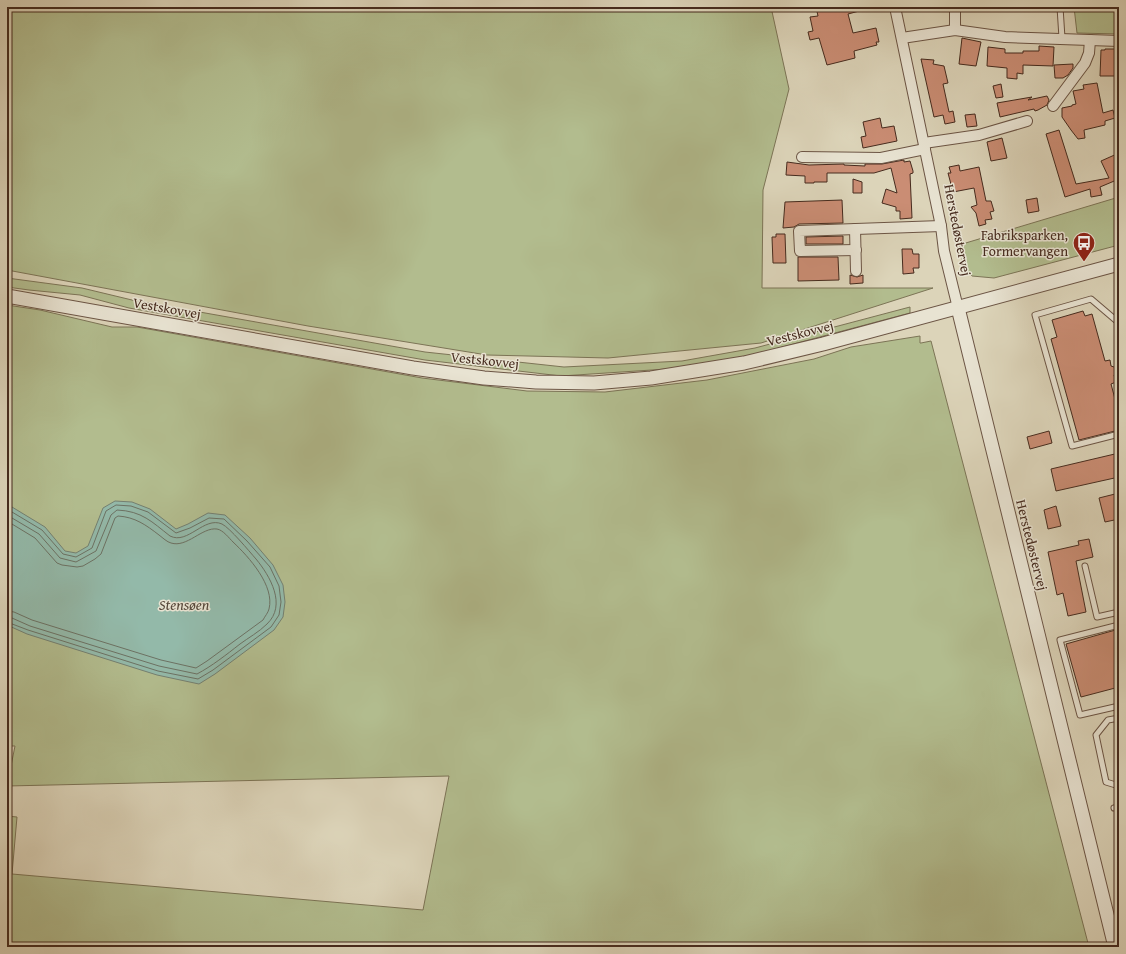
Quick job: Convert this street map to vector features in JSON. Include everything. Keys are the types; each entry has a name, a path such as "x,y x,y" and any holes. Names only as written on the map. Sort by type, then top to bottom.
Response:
{"street":[{"name":"Herstedøstervej","path":"895,7 941,226 944,251 1115,947"},
{"path":"955,7 955,30"},
{"path":"902,38 955,30 1005,37 1119,41"},
{"path":"1053,106 1085,63 1089,53 1090,40"},
{"path":"802,157 862,159 881,158 924,146 979,135 1027,121"},
{"path":"856,250 800,251 799,231 941,226"},
{"path":"855,229 856,271"},
{"name":"Vestskovvej","path":"7,296 413,368 484,378 536,382 594,383 651,378 744,363 823,344 1119,264"}],"lane":[{"path":"1060,7 1062,38"},
{"path":"1119,323 1091,299 1035,315 1072,446 1119,434"},
{"path":"1086,566 1097,617 1119,612"},
{"path":"1119,625 1060,640 1080,715 1119,706"},
{"path":"1119,718 1108,720 1096,735 1106,782 1119,786"}],"shaded area":[{"path":"7,7 771,7 789,89 763,190 762,288 933,288 761,343 608,358 487,355 308,326 7,270"},
{"path":"1074,7 1119,7 1119,34 1077,33"},
{"path":"1119,197 1119,245 994,278 972,276 964,268 959,245"},
{"path":"7,278 82,288 132,300 425,352 564,367 682,361 755,348 910,307 910,313 756,354 682,368 561,376 425,360 129,308 80,295 7,287"},
{"path":"7,305 40,310 112,327 137,327 422,378 527,391 605,392 707,380 814,359 851,347 920,336 920,343 931,341 1089,947 7,947 7,816 17,817 12,874 423,910 449,776 7,786 15,746 7,746"}],"water":[{"name":"Stensøen","path":"115,501 132,502 150,509 176,529 208,513 225,515 250,538 273,565 283,585 285,602 283,617 274,630 215,674 199,684 157,675 27,634 7,625 7,505 45,527 65,551 76,553 88,546 103,508"}],"building":[{"path":"816,7 863,7 863,10 848,14 853,33 876,28 879,42 876,42 877,45 854,51 855,58 827,65 819,38 810,40 808,32 813,31 810,17 818,16"},
{"path":"962,38 981,42 976,66 959,64"},
{"path":"1039,46 1054,47 1053,66 1023,65 1023,74 1017,73 1017,79 1007,78 1007,68 987,66 988,47 1005,49 1005,53 1023,53 1023,51 1039,51"},
{"path":"1119,49 1119,76 1100,76 1101,50"},
{"path":"921,59 934,60 933,64 944,66 948,83 943,84 949,112 953,111 955,122 945,124 943,115 934,117"},
{"path":"1073,64 1073,68 1068,75 1063,78 1055,78 1054,65"},
{"path":"1097,83 1103,113 1113,110 1115,118 1105,121 1105,125 1084,130 1085,138 1078,139 1062,117 1062,108 1076,104 1073,91 1084,89 1083,85"},
{"path":"1001,84 1003,97 996,98 993,86"},
{"path":"1047,96 1049,100 1047,105 1038,110 1035,111 1034,109 1000,117 997,103 1032,97 1028,100"},
{"path":"975,114 977,126 967,127 965,115"},
{"path":"880,118 882,128 894,126 897,141 863,148 861,137 866,136 863,122"},
{"path":"1059,130 1076,184 1109,178 1101,161 1119,153 1119,179 1100,187 1102,195 1091,197 1090,189 1065,197 1046,134"},
{"path":"1002,138 1007,158 991,161 987,142"},
{"path":"904,160 904,162 910,161 913,171 913,173 910,174 912,218 900,219 900,211 896,211 896,207 882,203 886,189 897,193 891,168 874,173 827,173 827,182 814,183 805,183 805,176 786,175 787,162 809,165 844,164 865,166 865,164 882,164"},
{"path":"959,165 960,171 979,167 986,201 991,201 994,211 990,212 992,219 985,220 986,224 979,226 976,213 971,207 977,205 974,188 953,192 948,173 951,173 949,167"},
{"path":"853,179 862,182 862,193 853,193"},
{"path":"1037,198 1039,211 1028,213 1026,200"},
{"path":"842,200 843,223 799,224 794,227 783,228 785,202"},
{"path":"776,234 785,234 786,263 773,263 772,237 776,237"},
{"path":"843,236 843,244 806,244 806,237"},
{"path":"902,249 912,249 913,254 919,254 919,268 913,268 914,273 903,274"},
{"path":"798,257 838,257 839,280 798,281"},
{"path":"850,275 857,277 863,275 863,283 850,284"},
{"path":"1083,311 1085,316 1092,314 1105,361 1110,360 1111,366 1117,368 1114,375 1116,382 1111,384 1119,414 1119,430 1079,440 1051,339 1057,337 1052,320"},
{"path":"1049,431 1052,443 1030,449 1027,437"},
{"path":"1119,453 1119,477 1056,491 1051,469"},
{"path":"1119,493 1119,519 1105,522 1099,498"},
{"path":"1056,506 1061,526 1048,529 1044,510"},
{"path":"1089,539 1093,557 1076,561 1086,612 1068,616 1063,593 1057,595 1048,552 1079,545 1078,541"},
{"path":"1119,629 1119,687 1081,697 1066,644"}],"place":[{"name":"Fabriksparken, Formervangen","path":"1084,262"}]}
